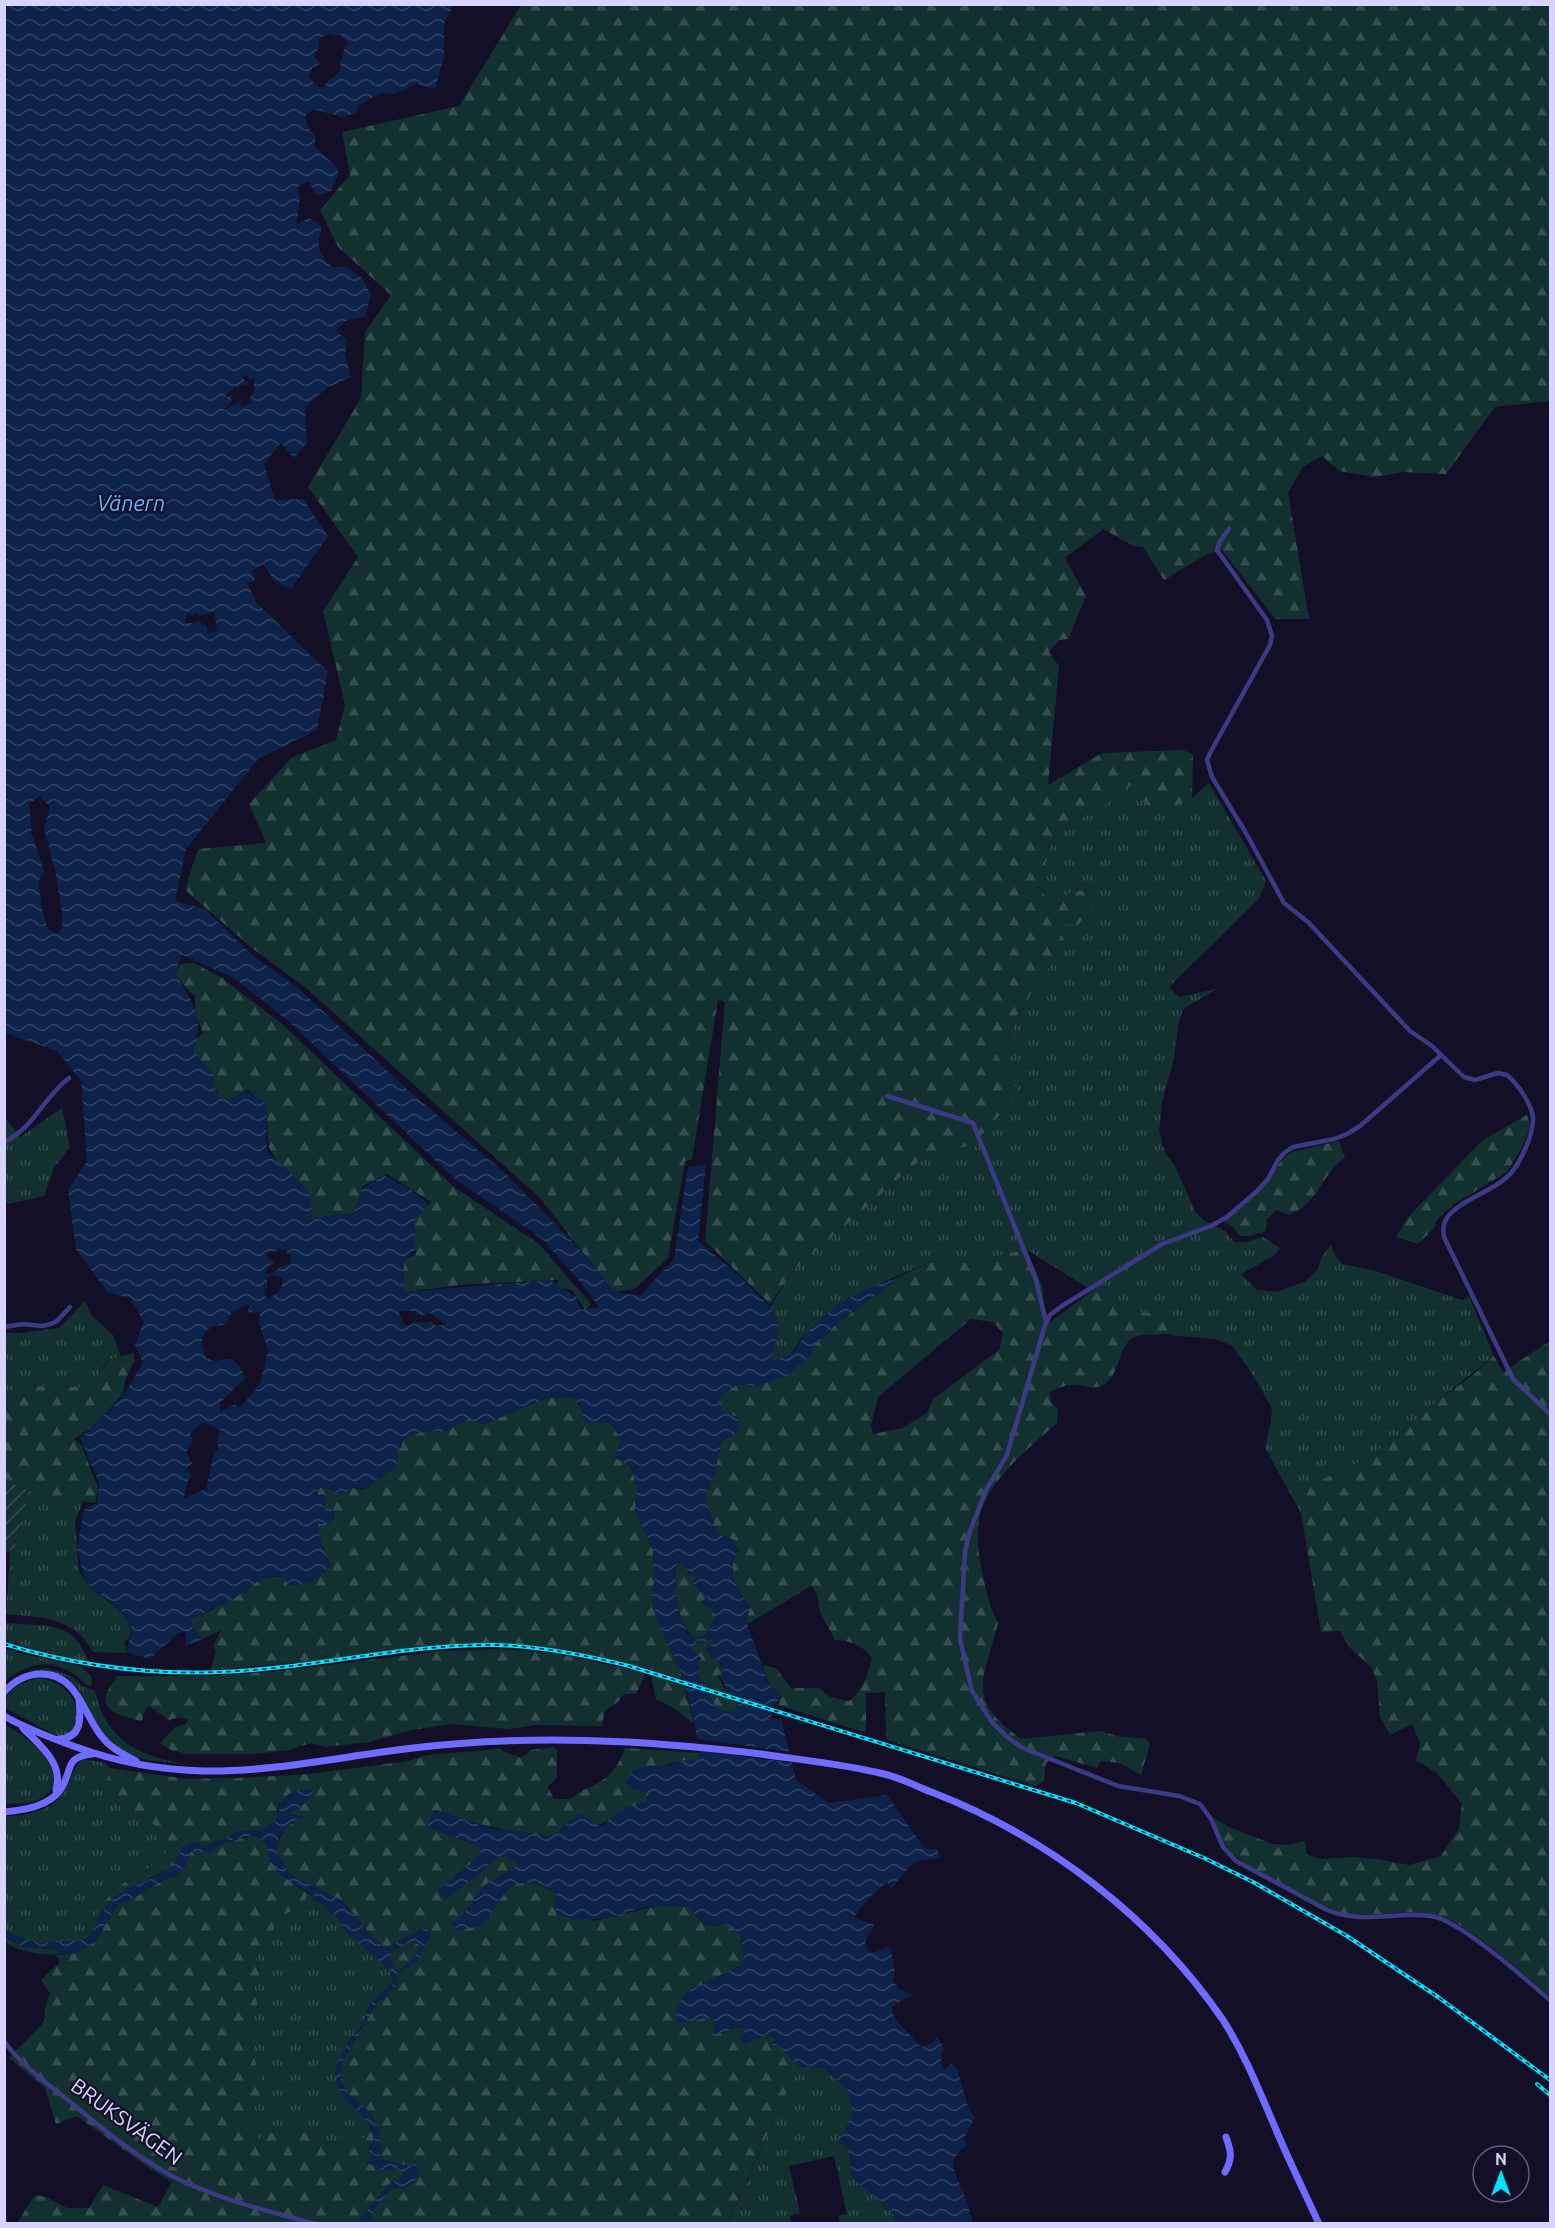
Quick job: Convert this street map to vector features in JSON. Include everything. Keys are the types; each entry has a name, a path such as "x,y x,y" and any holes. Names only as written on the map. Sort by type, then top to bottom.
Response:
{"street":[{"path":"1229,529 1217,549 1267,620 1272,636 1270,645 1207,760 1212,777 1284,903 1312,927 1410,1031 1442,1055 1458,1071 1470,1079 1480,1079 1498,1073 1507,1075 1529,1105 1533,1124 1531,1133 1512,1173 1454,1210 1445,1221 1443,1230 1444,1237 1513,1379 1520,1388 1551,1414"},
{"path":"1442,1055 1360,1126 1334,1139 1293,1147 1284,1153 1268,1179 1227,1217 1211,1226 1162,1244 1062,1306 1050,1316 1046,1322 1007,1455 986,1490 969,1534 965,1552 960,1639 972,1691 979,1704 992,1722 1007,1737 1023,1748 1118,1786 1179,1796 1200,1804 1211,1819 1223,1847 1236,1861 1327,1910 1342,1916 1357,1918 1413,1915 1440,1918 1466,1932 1551,2000"},
{"path":"4,1142 26,1128 55,1089 69,1078"},
{"path":"887,1096 973,1123 1036,1280 1046,1322"},
{"path":"4,1328 23,1324 42,1326 51,1324 70,1307"},
{"path":"4,1692 22,1677 47,1674 67,1683 79,1698 104,1740 116,1751 142,1765"},
{"path":"55,1739 68,1738 76,1732 80,1721 79,1698"},
{"path":"4,1716 21,1726 95,1754 142,1765 205,1771 247,1769 450,1743 507,1740 618,1740 695,1746 800,1759 886,1774 966,1806 1012,1830 1056,1857 1107,1895 1143,1928 1193,1982 1221,2019 1244,2056 1319,2223"},
{"path":"21,1726 51,1758 56,1767 58,1778 54,1796"},
{"path":"4,1810 27,1809 42,1804 60,1790 73,1760 81,1755 95,1754"},
{"name":"BRUKSVÄGEN","path":"4,2041 11,2052 23,2063 82,2112 139,2155 171,2175 237,2202 316,2223"},
{"path":"1226,2136 1232,2153 1226,2172"}],"green space":[{"path":"521,5 1550,5 1550,401 1495,407 1446,474 1403,472 1375,477 1339,471 1322,456 1303,467 1288,492 1309,619 1275,619 1222,550 1207,554 1164,580 1143,547 1134,546 1103,529 1065,558 1086,596 1068,639 1059,640 1049,652 1059,666 1048,785 1102,753 1182,750 1193,754 1192,798 1162,812 1144,803 1131,785 1093,812 1056,830 1038,887 1049,900 1096,886 1094,906 1078,925 1065,924 1057,929 1066,942 1015,1018 1011,1036 995,1052 1019,1092 974,1144 920,1160 792,1272 770,1304 705,1241 725,1002 718,1000 692,1159 685,1161 668,1258 635,1289 614,1292 539,1197 306,988 252,948 185,890 198,849 266,843 249,804 291,758 336,740 345,705 323,611 358,557 308,487 361,398 365,332 391,295 338,247 320,210 350,175 342,132 459,106"},
{"path":"1209,783 1266,881 1259,899 1169,987 1179,997 1217,989 1183,1009 1178,1025 1174,1059 1162,1102 1159,1131 1165,1153 1175,1166 1195,1211 1203,1220 1225,1231 1234,1242 1246,1242 1263,1237 1280,1248 1274,1256 1241,1274 1257,1290 1277,1292 1306,1281 1318,1269 1321,1258 1331,1245 1336,1257 1343,1264 1376,1271 1462,1300 1469,1296 1494,1356 1431,1406 1392,1441 1352,1466 1309,1485 1301,1513 1265,1448 1272,1415 1271,1406 1232,1346 1216,1339 1168,1335 1175,1332 1167,1316 1141,1312 1101,1296 1027,1250 1008,1253 981,1262 928,1263 883,1282 802,1337 790,1355 774,1361 771,1358 777,1328 769,1309 792,1272 920,1160 974,1144 994,1052 1011,1037 1015,1018 1065,943 1057,929 1094,905 1096,886 1049,900 1038,886 1056,830 1093,812 1131,785 1144,803 1192,798"},
{"path":"194,963 222,978 282,1024 454,1187 539,1244 591,1304 585,1310 572,1290 557,1287 558,1280 471,1284 404,1292 404,1260 416,1254 411,1222 431,1202 387,1174 363,1186 354,1213 312,1218 269,1148 266,1108 248,1089 230,1100 216,1096 218,1091 212,1089 213,1074 196,1063 190,1045 203,1033 195,1014 195,996 175,974 180,964"},
{"path":"62,1108 70,1147 54,1168 44,1196 8,1204 4,1196 4,1116 20,1137"},
{"path":"1527,1115 1530,1124 1528,1133 1507,1172 1454,1204 1436,1221 1435,1227 1418,1244 1396,1237 1408,1217 1483,1140"},
{"path":"1339,1141 1345,1157 1333,1168 1316,1193 1302,1208 1289,1215 1277,1210 1267,1219 1266,1231 1250,1236 1240,1236 1232,1226 1222,1221 1260,1191 1284,1157 1292,1152"},
{"path":"1027,1250 1043,1288 1044,1310 1050,1322 1092,1291 1140,1312 1167,1315 1175,1332 1140,1335 1130,1340 1113,1375 1100,1386 1093,1388 1070,1385 1050,1392 1051,1402 1058,1410 1057,1423 996,1483 981,1512 978,1528 978,1549 985,1584 998,1623 984,1674 985,1700 991,1712 1021,1739 1100,1731 1120,1737 1145,1738 1150,1744 1141,1775 1120,1763 1101,1761 1097,1768 1055,1756 1046,1763 1044,1781 1036,1786 890,1741 886,1739 885,1692 866,1693 866,1733 778,1705 781,1693 770,1688 763,1665 776,1668 791,1688 819,1688 830,1697 849,1701 862,1687 872,1658 856,1644 835,1640 822,1616 816,1592 811,1586 748,1624 746,1621 750,1607 733,1573 734,1559 738,1551 734,1540 717,1533 704,1496 713,1479 722,1441 730,1436 718,1399 737,1384 758,1386 808,1358 815,1344 824,1338 836,1324 892,1283 892,1280 928,1263 981,1262 1008,1253","holes":["971,1319 993,1322 1003,1333 999,1350 933,1399 927,1413 903,1428 873,1434 871,1425 878,1397"]},
{"path":"85,1301 91,1315 113,1335 121,1356 106,1363 94,1387 19,1386 5,1403 5,1333 59,1328"},
{"path":"1550,1341 1550,1996 1466,1929 1440,1916 1418,1913 1349,1914 1338,1912 1286,1888 1251,1867 1229,1850 1214,1818 1229,1827 1272,1844 1288,1845 1305,1841 1307,1855 1322,1859 1352,1857 1409,1865 1441,1856 1459,1828 1462,1804 1436,1772 1416,1761 1420,1743 1412,1724 1390,1735 1380,1717 1377,1681 1371,1667 1350,1648 1340,1631 1321,1632 1301,1513 1309,1485 1352,1466 1392,1441 1431,1406 1494,1356 1503,1372"},
{"path":"133,1353 135,1360 126,1378 123,1394 94,1426 74,1439 82,1446 98,1488 95,1503 62,1496 40,1502 30,1488 5,1478 5,1403 19,1386 94,1387 100,1372 107,1363 117,1357"},
{"path":"547,1398 573,1398 581,1405 583,1418 611,1422 621,1441 637,1486 635,1510 653,1550 655,1580 651,1594 656,1617 683,1679 578,1652 493,1643 432,1646 351,1657 211,1670 216,1650 213,1646 221,1630 201,1640 190,1618 212,1610 217,1604 231,1601 242,1592 244,1595 256,1582 267,1578 285,1577 287,1585 303,1583 319,1576 331,1563 323,1553 324,1548 318,1536 318,1524 334,1518 333,1510 324,1509 325,1496 321,1494 319,1496 316,1490 323,1487 332,1489 334,1493 348,1487 364,1490 397,1465 398,1455 395,1451 408,1437 428,1431 441,1433 470,1418 481,1424 487,1423"},
{"path":"5,1478 30,1488 40,1502 62,1496 83,1502 75,1522 79,1572 91,1588 125,1617 131,1630 129,1638 124,1642 125,1653 93,1652 76,1631 66,1625 44,1618 6,1614 10,1553 4,1550 14,1550 29,1491"},
{"path":"5,1480 29,1491 14,1550 5,1550"},
{"path":"680,1562 685,1566 689,1575 696,1577 694,1581 704,1592 716,1616 704,1636 698,1636 699,1643 712,1638 713,1642 708,1646 723,1674 718,1676 726,1691 734,1694 739,1705 733,1712 721,1710 714,1704 697,1671 699,1666 696,1662 701,1659 692,1648 695,1642 684,1624 678,1604 675,1584 676,1563"},
{"path":"5,1623 48,1626 64,1630 76,1640 89,1662 32,1649 5,1640"},
{"path":"5,1648 81,1666 91,1676 92,1683 90,1686 87,1685 67,1670 47,1665 26,1668 5,1681"},
{"path":"501,1649 554,1653 646,1673 636,1694 624,1694 619,1701 605,1711 602,1726 536,1725 508,1729 451,1724 412,1730 369,1742 325,1747 311,1743 289,1750 253,1754 188,1754 171,1750 160,1743 175,1727 186,1724 188,1720 181,1717 169,1720 149,1706 145,1710 142,1721 130,1718 110,1709 105,1699 117,1676 211,1676 279,1671 441,1651"},
{"path":"46,1668 71,1676 82,1686 95,1691 108,1723 128,1744 154,1757 188,1764 148,1760 120,1750 107,1739 75,1685 58,1674 28,1671"},
{"path":"651,1675 684,1686 694,1724 672,1707 656,1699"},
{"path":"38,1678 54,1682 66,1690 74,1701 77,1723 72,1731 64,1735 53,1734 5,1708 7,1696 15,1688"},
{"path":"4,1724 30,1741 50,1764 55,1784 45,1796 27,1803 5,1804"},
{"path":"554,1747 557,1750 557,1777 548,1787 554,1799 571,1798 602,1781 615,1768 625,1748 700,1753 699,1760 650,1766 630,1787 649,1793 647,1801 597,1825 581,1814 551,1835 498,1828 434,1810 427,1827 480,1847 481,1852 477,1859 438,1890 446,1899 503,1854 519,1865 486,1884 459,1920 483,1925 506,1891 516,1884 527,1883 539,1885 551,1891 593,1921 661,1905 690,1907 704,1924 713,1926 726,1924 740,1934 743,1953 742,1965 686,1992 688,2023 700,2018 713,2018 714,2027 726,2033 735,2027 747,2029 760,2036 767,2034 774,2038 798,2066 728,2223 367,2223 372,2220 373,2211 392,2188 411,2186 408,2166 380,2159 381,2146 370,2112 348,2093 341,2081 342,2062 377,2003 397,1984 396,1974 410,1965 418,1956 423,1945 425,1928 385,1948 374,1939 343,1901 291,1875 277,1854 278,1847 287,1827 303,1817 289,1814 279,1803 276,1821 262,1830 238,1832 205,1847 195,1842 169,1868 118,1895 102,1911 93,1932 94,1919 102,1904 122,1884 148,1869 173,1846 153,1824 125,1808 104,1791 110,1768 187,1779 237,1778 309,1774 408,1761 428,1755 498,1749 521,1758 531,1750"},
{"path":"84,1759 105,1763 110,1768 104,1791 125,1808 153,1824 173,1846 148,1869 122,1884 94,1919 93,1932 86,1939 43,1942 23,1939 5,1929 5,1817 34,1812 50,1806 63,1792 76,1767"},
{"path":"254,1835 266,1844 276,1868 293,1884 308,1893 302,1908 276,1917 271,1940 255,1956 260,1972 254,1988 258,2007 247,2023 252,2051 262,2081 260,2099 248,2116 246,2124 259,2139 275,2131 296,2127 322,2143 360,2142 371,2131 373,2143 368,2149 374,2153 367,2163 396,2168 404,2172 398,2180 389,2184 359,2223 17,2223 35,2195 46,2197 67,2208 89,2208 103,2185 158,2207 172,2182 77,2116 56,2124 45,2088 9,2058 44,2022 45,2008 50,1993 41,1980 60,1962 56,1955 75,1953 95,1942 119,1903 134,1898 163,1880 178,1875 192,1850 211,1852 221,1844"},
{"path":"308,1893 336,1916 344,1928 389,1969 393,1983 371,2003 363,2023 348,2043 347,2101 362,2114 371,2131 360,2142 322,2143 296,2127 275,2131 259,2140 246,2124 248,2116 260,2099 247,2023 258,2007 254,1988 260,1972 255,1956 271,1940 276,1917 302,1908"},
{"path":"4,1936 21,1946 56,1950 60,1954 23,1951 5,1942"},
{"path":"413,1942 420,1945 414,1957 396,1971 390,1956 400,1946"},
{"path":"798,2066 825,2068 849,2092 853,2116 838,2142 849,2149 852,2177 894,2215 896,2223 840,2223 838,2216 847,2214 834,2156 789,2166 800,2213 790,2216 791,2223 728,2224"}],"water":[{"name":"Vänern","path":"5,5 453,5 444,24 444,57 435,89 416,84 394,94 380,93 358,106 356,113 342,117 313,109 305,116 308,127 315,136 315,147 338,168 338,176 331,191 317,196 308,181 298,187 300,199 296,225 309,218 322,227 319,249 324,258 332,267 347,267 362,278 371,295 365,317 345,321 336,331 347,340 345,354 351,377 327,388 305,407 307,443 294,458 281,443 264,464 275,500 303,499 328,536 291,589 274,580 263,564 252,571 255,581 247,582 255,601 328,672 317,730 258,759 186,849 175,901 205,909 252,955 298,988 408,1090 507,1175 575,1244 614,1292 640,1296 674,1259 688,1167 706,1164 698,1241 742,1279 773,1312 778,1330 771,1358 773,1361 793,1353 811,1328 835,1307 863,1291 892,1280 892,1283 836,1324 824,1338 815,1344 808,1358 788,1375 758,1386 737,1384 718,1399 724,1412 738,1417 739,1432 722,1441 713,1479 704,1496 717,1533 734,1540 739,1551 733,1566 734,1580 750,1607 746,1621 770,1687 781,1693 778,1701 770,1708 772,1719 781,1719 796,1780 829,1803 887,1795 925,1849 937,1849 940,1857 922,1860 912,1865 891,1890 887,1882 866,1901 854,1917 874,1925 865,1941 868,1952 876,1952 890,1946 895,1971 893,1981 899,1989 913,1995 891,2007 895,2019 921,2047 931,2044 937,2037 944,2048 941,2055 942,2068 946,2070 950,2064 957,2068 968,2107 975,2117 964,2139 967,2146 955,2157 954,2170 973,2223 896,2223 894,2215 852,2177 849,2149 838,2142 853,2116 849,2092 825,2068 798,2066 778,2045 772,2045 774,2038 767,2034 745,2044 740,2040 746,2029 735,2027 726,2033 713,2035 713,2018 676,2023 677,2008 686,1992 742,1965 740,1935 726,1924 713,1926 704,1924 690,1907 669,1905 648,1907 597,1919 571,1918 557,1914 554,1903 557,1895 546,1887 532,1883 518,1884 506,1891 483,1925 456,1931 450,1921 459,1920 486,1884 518,1865 503,1854 447,1899 438,1890 477,1859 481,1852 480,1847 427,1827 434,1810 493,1829 550,1835 562,1830 569,1821 581,1814 597,1825 603,1825 622,1809 646,1801 649,1793 630,1787 626,1782 634,1770 650,1766 669,1766 678,1761 699,1760 700,1753 693,1716 683,1679 656,1617 651,1594 655,1580 653,1550 635,1510 637,1486 631,1467 614,1457 621,1441 611,1422 587,1424 573,1398 547,1398 487,1423 481,1424 470,1418 441,1433 426,1432 403,1439 401,1448 396,1448 395,1452 398,1455 397,1465 364,1490 348,1487 346,1493 335,1494 327,1488 322,1487 316,1490 319,1496 325,1495 324,1509 331,1509 334,1514 330,1524 318,1524 323,1553 331,1563 331,1568 326,1568 327,1571 304,1584 287,1585 285,1577 273,1577 256,1582 244,1595 241,1592 231,1601 220,1606 217,1604 208,1611 190,1618 201,1640 186,1645 186,1632 178,1633 150,1659 126,1652 132,1629 121,1611 85,1582 77,1548 84,1510 97,1503 99,1483 80,1438 121,1399 143,1363 135,1344 144,1322 130,1298 108,1293 76,1249 68,1190 87,1161 81,1081 57,1051 5,1033","holes":["328,34 336,36 339,34 348,42 340,62 341,69 333,78 330,78 324,87 319,88 309,77 312,68 320,64 314,56 320,44 317,43 319,39","245,374 251,380 254,379 254,390 249,400 252,403 242,407 240,403 243,399 223,411 231,401 232,395 227,397 226,395 236,386 237,388 243,384 247,385 249,381 245,382 243,377","197,612 199,616 214,612 217,628 215,633 210,631 207,634 207,627 197,620 196,623 185,623 187,615 194,615","40,796 50,807 44,829 56,875 62,912 62,928 56,934 48,929 43,914 38,882 44,871 32,834 29,804","182,955 234,978 287,1020 455,1179 542,1239 578,1279 599,1307 581,1310 576,1297 550,1280 404,1292 404,1260 415,1250 415,1219 429,1205 413,1191 384,1175 362,1189 354,1213 312,1218 311,1196 302,1184 267,1152 266,1102 246,1091 230,1100 216,1096 217,1091 212,1084 214,1074 193,1052 197,1041 198,1020 187,993 175,974","280,1247 281,1250 286,1250 286,1253 290,1254 291,1263 280,1267 273,1273 265,1274 268,1266 274,1263 272,1259 268,1260 268,1253 277,1252","272,1275 282,1278 282,1288 269,1299 265,1296 264,1288 267,1289 267,1277","246,1304 250,1306 249,1313 258,1311 260,1313 259,1323 268,1351 260,1384 241,1407 234,1405 221,1412 220,1403 245,1378 234,1361 226,1359 215,1362 207,1358 202,1341 204,1334 212,1327 226,1324 230,1315","416,1311 415,1313 424,1317 423,1315 430,1313 446,1324 437,1326 430,1321 428,1323 414,1322 408,1326 403,1324 399,1312","206,1423 220,1430 217,1443 219,1450 214,1452 206,1489 184,1498 188,1480 192,1476 186,1470 192,1463 186,1452 193,1440 190,1436 191,1432","680,1562 685,1566 689,1576 696,1577 694,1583 699,1592 704,1592 707,1597 702,1604 713,1610 716,1616 704,1636 698,1636 699,1644 712,1638 713,1642 706,1649 711,1658 721,1663 723,1673 718,1675 726,1691 734,1694 739,1704 733,1712 717,1707 697,1671 699,1666 697,1662 702,1659 692,1648 696,1643 695,1636 688,1634 681,1616 675,1582 676,1563"]},
{"path":"312,1789 314,1795 289,1814 304,1817 293,1822 279,1836 277,1854 291,1875 343,1901 374,1939 385,1948 425,1928 431,1934 417,1961 396,1974 397,1984 377,2003 342,2063 341,2081 348,2093 370,2112 379,2128 380,2159 408,2166 416,2164 419,2175 411,2186 392,2188 373,2211 372,2220 367,2223 359,2223 389,2184 398,2180 404,2172 396,2168 386,2171 367,2163 374,2154 370,2152 367,2156 373,2134 366,2120 342,2094 338,2087 336,2070 342,2053 362,2024 370,2004 393,1984 389,1969 349,1935 336,1916 309,1893 280,1875 270,1861 266,1844 253,1835 221,1844 211,1852 192,1851 178,1875 163,1880 134,1898 119,1903 95,1942 75,1953 60,1954 56,1950 21,1946 5,1936 5,1929 13,1935 33,1941 86,1939 113,1899 164,1871 178,1857 182,1848 195,1842 205,1847 238,1832 262,1830 276,1821 280,1806 286,1796 297,1791","holes":["412,1942 420,1945 411,1961 396,1971 390,1956 400,1946"]}],"pier":[{"path":"696,1739 792,1752 795,1763 696,1750"}],"railway":[{"path":"4,1644 84,1663 137,1670 192,1673 253,1670 426,1648 495,1645 562,1652 629,1666 1076,1803 1204,1858 1253,1882 1347,1936 1438,1997 1550,2080"},
{"path":"1537,2084 1550,2095"}]}
